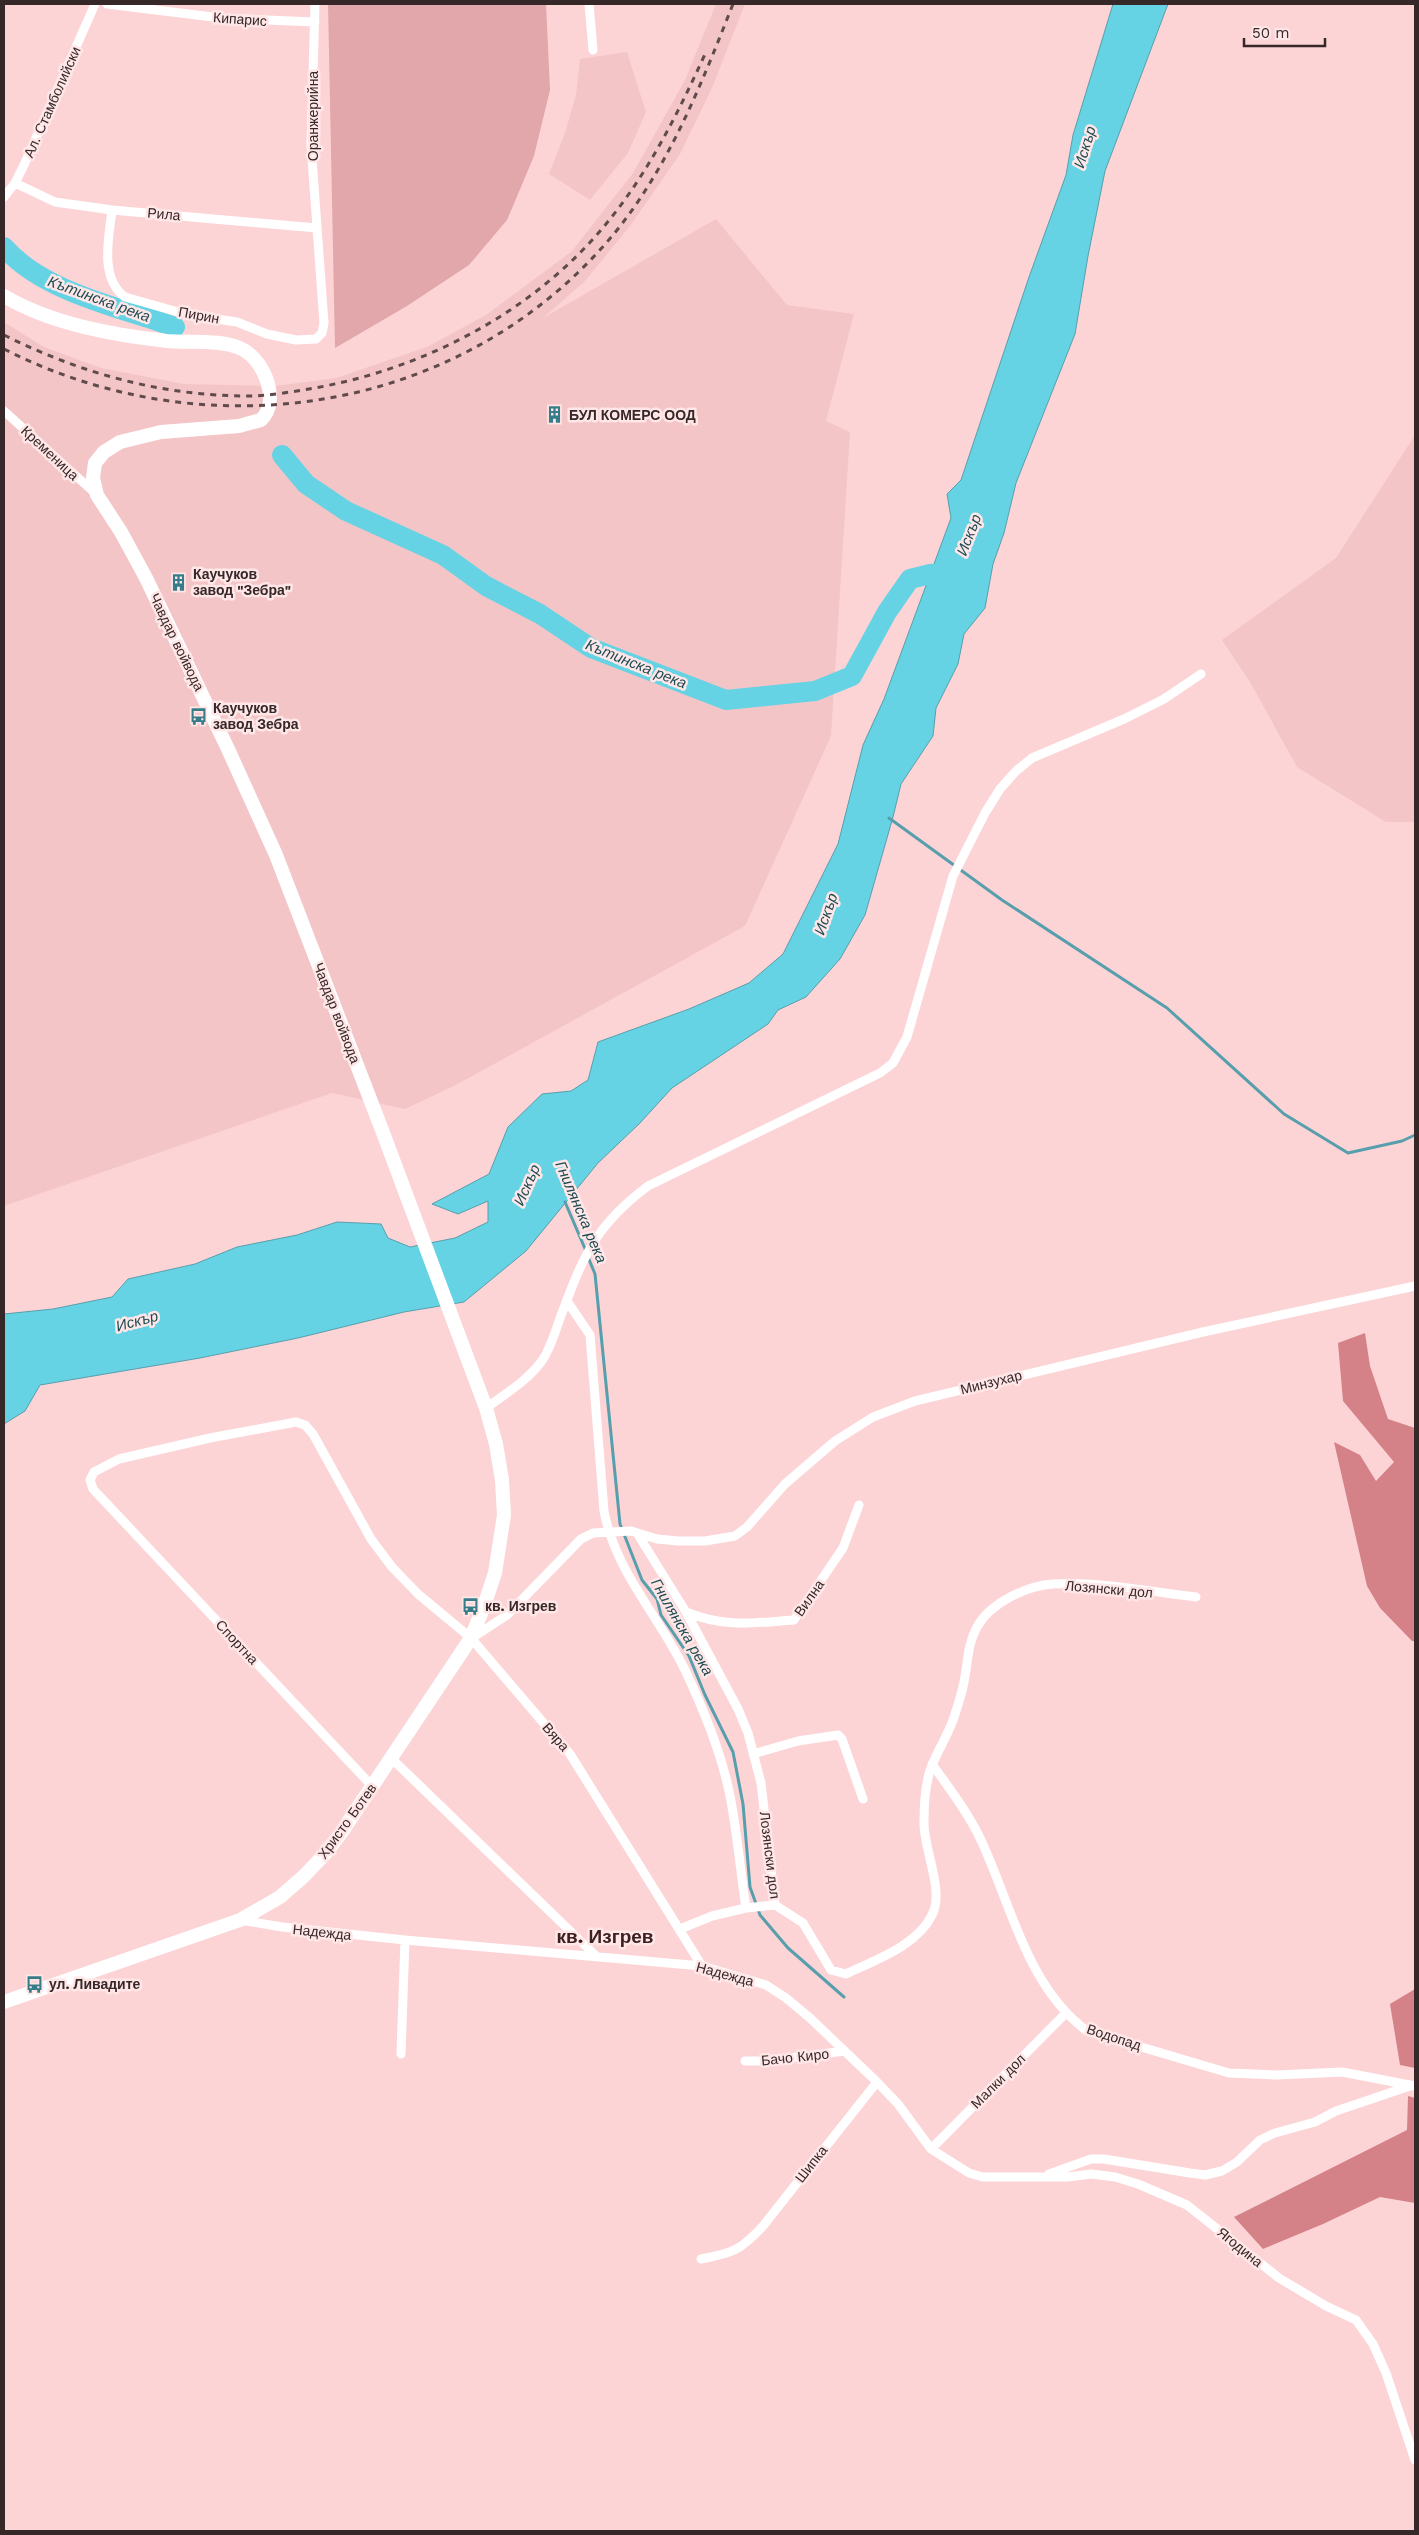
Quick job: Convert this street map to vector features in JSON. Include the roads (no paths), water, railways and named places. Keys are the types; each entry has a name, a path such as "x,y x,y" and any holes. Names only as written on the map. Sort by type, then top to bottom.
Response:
{"street":[{"name":"Ал. Стамболийски","path":"4,197 15,183 94,4"},
{"name":"Кипарис","path":"107,4 221,18 315,22"},
{"name":"Оранжерийна","path":"315,4 312,145 324,323"},
{"path":"588,4 593,50"},
{"name":"Рила","path":"15,183 55,202 112,210 317,228"},
{"name":"Пирин","path":"112,210 108,263 111,280 116,291 125,297 189,315 237,322 267,334 296,340 316,339 322,332 324,323"},
{"name":"Чавдар войвода","path":"4,296 41,312 108,332 168,341 230,345 254,356 261,368 270,393 270,407 261,420 239,426 161,432 120,442 104,452 95,464 93,478 97,495 121,532 146,578 235,764 309,938 486,1408"},
{"name":"Кременица","path":"4,411 97,495"},
{"path":"471,1638 496,1573 504,1514 502,1480 496,1444 486,1408 527,1377 542,1361 588,1249 603,1227 630,1200 648,1186 880,1073 893,1063 907,1037 954,876 964,853 1000,789 1016,771 1032,758 1124,719 1164,699 1201,674"},
{"name":"Минзухар","path":"611,1532 634,1532 657,1539 678,1541 705,1541 735,1536 747,1527 785,1484 835,1441 873,1417 915,1401 1203,1332 1415,1286"},
{"path":"566,1301 590,1335 604,1512 628,1574 684,1669 707,1721 729,1792 749,1907"},
{"name":"Спортна","path":"370,1539 313,1434 305,1426 296,1422 201,1440 111,1462 94,1472 90,1480 93,1489 101,1498 372,1786"},
{"name":"Вилна","path":"686,1612 708,1621 726,1624 794,1620 843,1548 860,1505"},
{"name":"Христо Ботев","path":"4,2002 240,1920 280,1896 304,1876 341,1833 471,1638 508,1615 581,1539 592,1533 611,1532"},
{"name":"Лозянски дол","path":"634,1532 686,1612 738,1709 754,1754 761,1784 771,1905 804,1923 831,1970 846,1974 893,1951 917,1934 933,1914 936,1888 924,1825 925,1798 932,1764 954,1718 964,1682 971,1641 977,1626 995,1606 1023,1591 1052,1584 1084,1585 1196,1597"},
{"name":"Вяра","path":"370,1539 392,1567 418,1594 471,1638 570,1754 702,1966"},
{"path":"754,1754 798,1741 838,1734 842,1739 862,1799"},
{"path":"390,1757 596,1956"},
{"name":"Водопад","path":"932,1764 979,1836 1039,1976 1066,2013 1087,2031 1230,2073 1277,2075 1342,2072 1413,2086"},
{"path":"680,1929 712,1916 749,1907 771,1905"},
{"name":"Надежда","path":"240,1920 282,1928 702,1966 766,1985 786,1998 877,2082 898,2104 931,2149 969,2173"},
{"path":"401,2054 405,1940"},
{"name":"Малки дол","path":"931,2149 1066,2013"},
{"name":"Бачо Киро","path":"745,2061 766,2061 844,2051"},
{"name":"Шипка","path":"701,2258 719,2256 744,2246 764,2226 877,2082"},
{"path":"1038,2177 1098,2159 1198,2174 1222,2171 1237,2162 1260,2140 1275,2133 1315,2122 1336,2111 1413,2086"},
{"name":"Ягодина","path":"969,2173 983,2177 1038,2177 1091,2174 1115,2177 1162,2193 1186,2205 1279,2278 1326,2306 1356,2320 1373,2344 1386,2373 1415,2460"}],"water":[{"name":"Искър","path":"1113,4 1168,4 1105,171 1075,334 1016,483 1004,533 993,564 985,608 964,634 958,664 936,708 933,736 901,784 865,915 840,959 806,997 778,1010 768,1024 672,1088 640,1123 598,1163 526,1251 464,1302 404,1312 298,1338 200,1358 40,1385 25,1411 4,1424 4,1314 53,1309 112,1297 128,1279 195,1264 237,1247 297,1235 337,1222 381,1224 388,1238 410,1247 455,1238 488,1222 488,1201 458,1214 432,1204 489,1174 508,1127 542,1094 571,1091 588,1080 598,1042 689,1009 749,983 783,954 838,844 863,745 884,699 951,518 947,494 961,480 1029,277 1066,175 1073,135"}],"waterway":[{"name":"Кътинска река","path":"4,247 20,263 60,287 107,305 175,327"},
{"name":"Кътинска река","path":"282,455 306,484 346,511 443,555 486,586 540,614 591,648 726,700 815,691 852,676 887,612 910,579 930,574 956,572"},
{"path":"889,818 1002,900 1167,1008 1284,1114 1348,1153 1402,1141 1415,1135"},
{"name":"Гнилянска река","path":"565,1202 586,1251"},
{"name":"Гнилянска река","path":"588,1257 595,1274 620,1524 642,1580 657,1599 661,1615 689,1656 705,1695 733,1752 743,1804 750,1887 760,1915 788,1948 844,1997"}],"railway":[{"path":"4,349 83,381 164,400 247,406 329,398 408,377 483,343 552,296 613,235 633,209 651,182 682,124 709,65 733,4"},
{"path":"4,335 63,361 125,381 188,392 221,395 261,396 309,389 393,368 433,352 472,333 510,310 545,285 577,256 606,224 636,184 662,141 706,52"}],"place":[{"name":"БУЛ КОМЕРС ООД","path":"555,415"},
{"name":"Каучуков завод \"Зебра\"","path":"179,582"},
{"name":"Каучуков завод Зебра","path":"199,716"},
{"name":"кв. Изгрев","path":"471,1606"},
{"name":"ул. Ливадите","path":"35,1984"}],"district":[{"name":"кв. Изгрев","path":"605,1936"}]}
